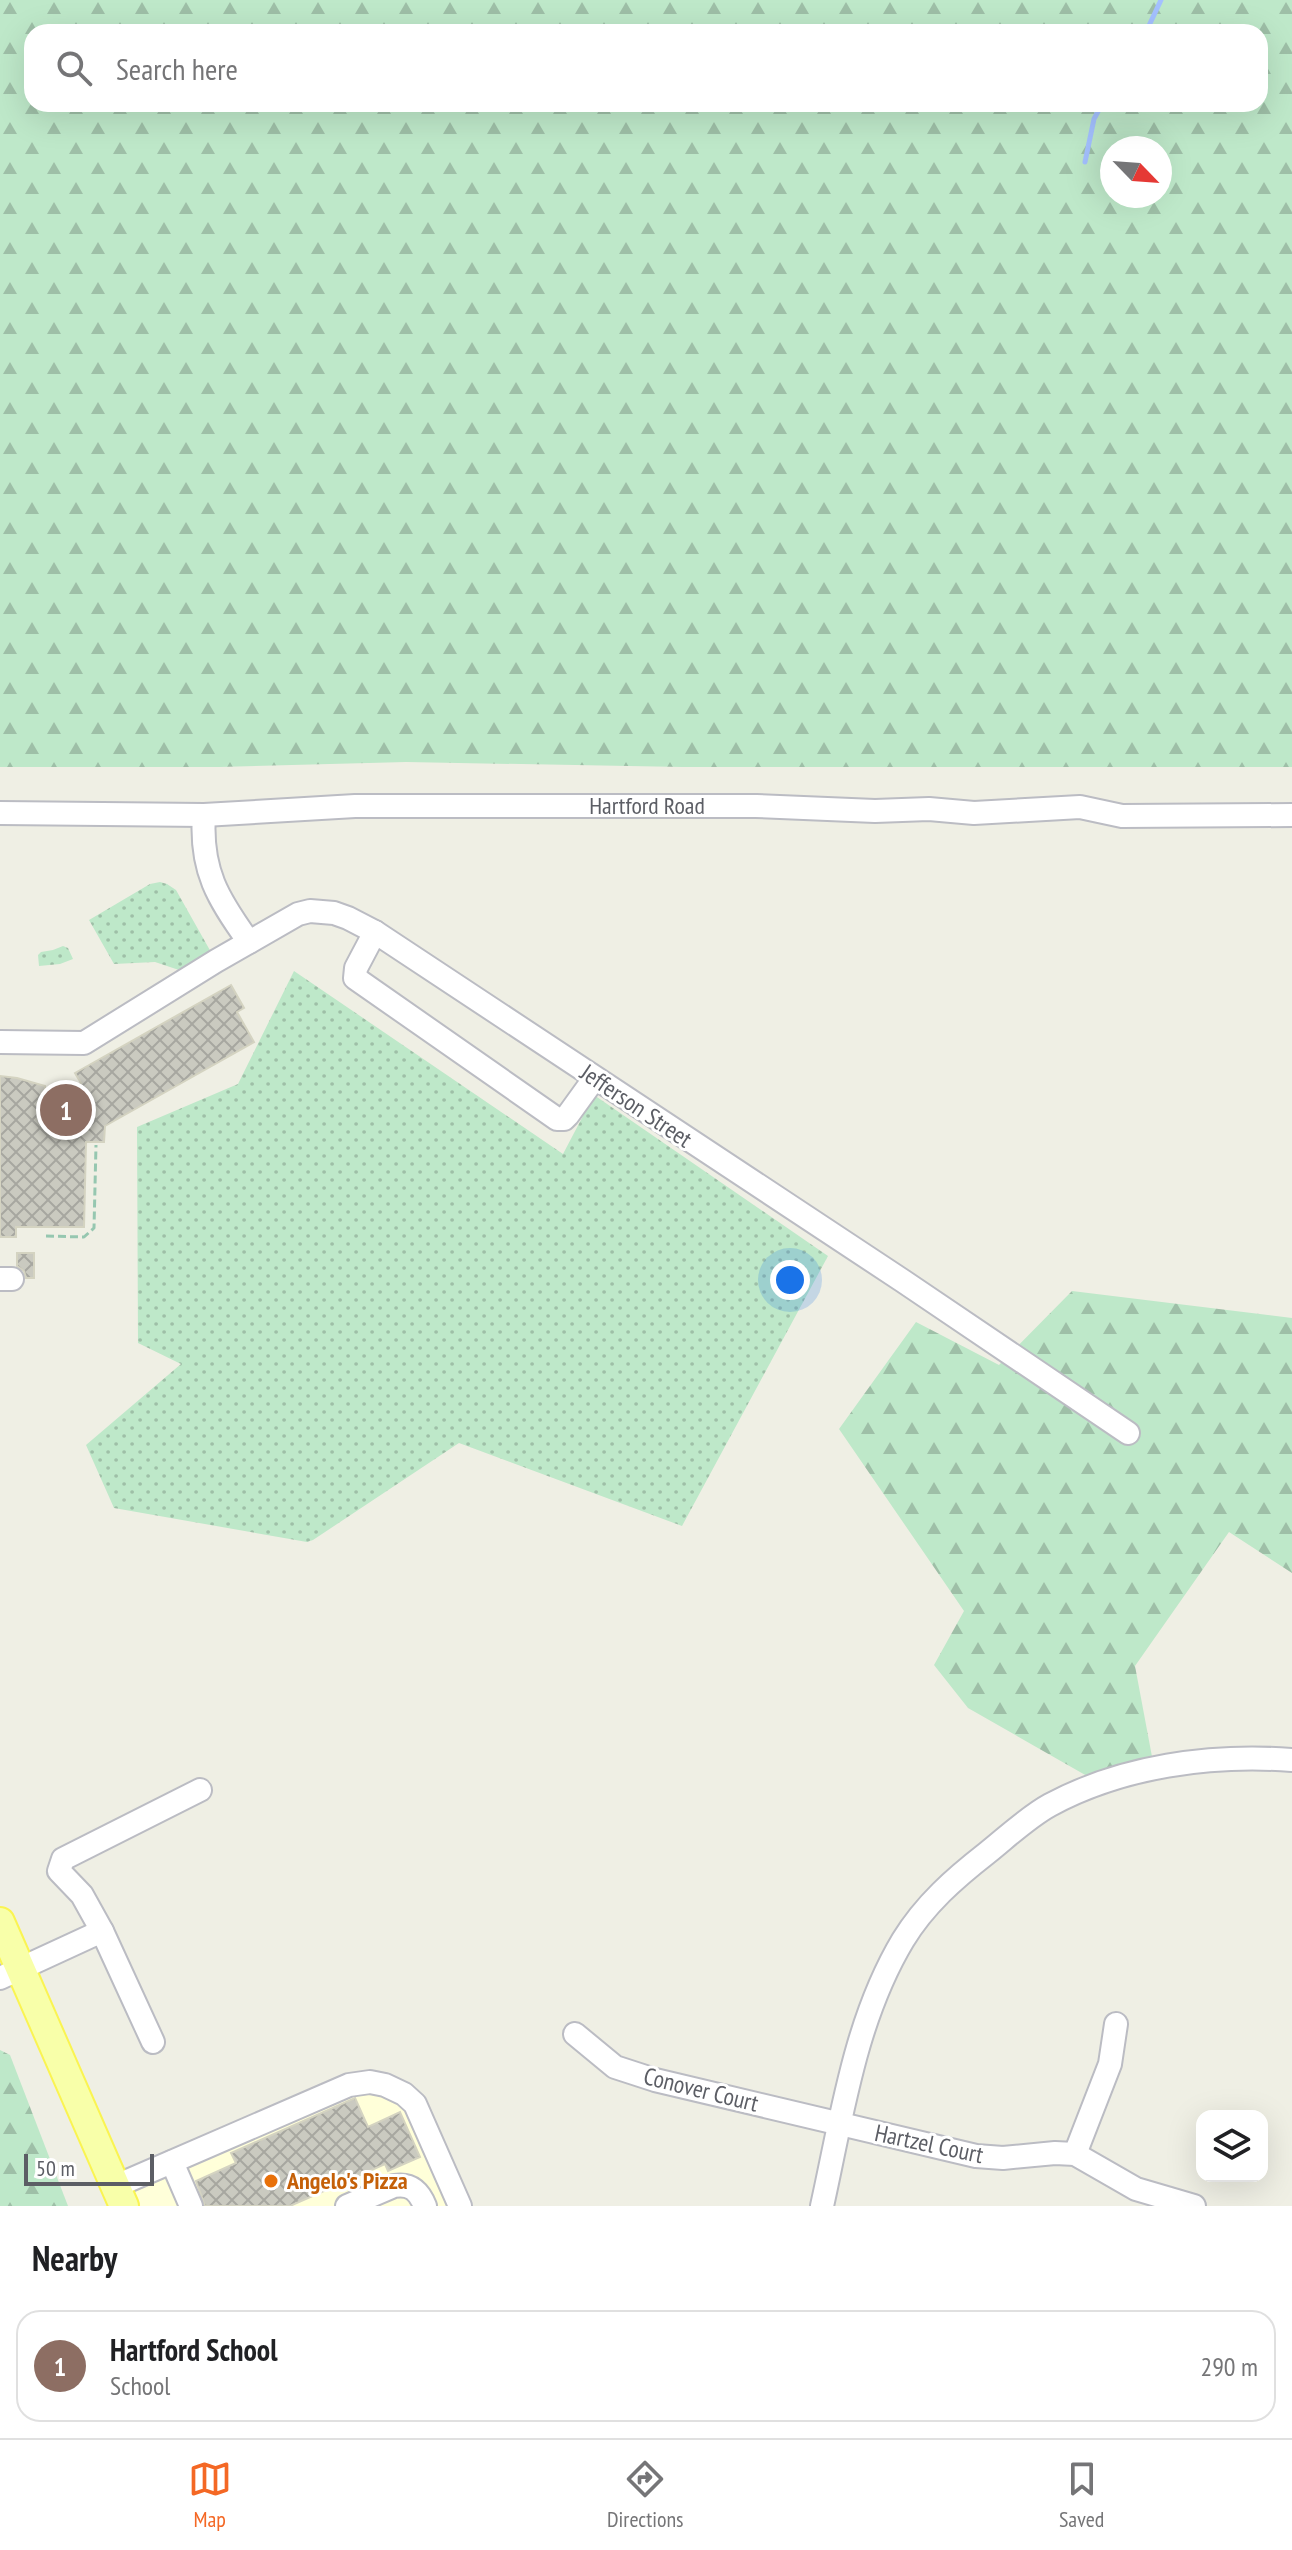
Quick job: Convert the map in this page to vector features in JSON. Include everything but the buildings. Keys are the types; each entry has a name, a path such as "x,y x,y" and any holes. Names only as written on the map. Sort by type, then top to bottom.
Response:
{"main road":[{"path":"0,1922 10,1974 120,2196"}],"street":[{"name":"Hartford Road","path":"0,813 204,815 355,806 756,806 875,811 929,809 974,813 1080,807 1122,816 1292,815"},
{"path":"204,815 204,848 211,881 226,911 249,942"},
{"name":"Jefferson Street","path":"0,1042 84,1043 298,914 310,911 348,918 375,932 1128,1433"},
{"path":"375,932 356,968 355,978 557,1119 568,1115 594,1079"},
{"path":"822,2206 838,2124 858,2048 883,1980 903,1940 928,1904 957,1876 1047,1807 1106,1781 1160,1767 1265,1758 1292,1760"},
{"path":"153,2042 102,1931 82,1895 59,1871 63,1859 200,1790"},
{"path":"10,1974 102,1931"},
{"path":"1116,2024 1110,2064 1075,2154 1136,2189 1194,2206"},
{"name":"Conover Court","path":"575,2034 615,2067 655,2080 838,2124"},
{"path":"120,2196 172,2162 349,2085 378,2083 398,2090 415,2104 460,2206"},
{"name":"Hartzel Court","path":"838,2124 990,2157 1075,2154"},
{"path":"172,2162 191,2206"},
{"path":"347,2206 399,2185 414,2189 425,2206"}],"path":[{"path":"46,1236 84,1237 94,1228 96,1145"}],"shaded area":[{"path":"349,2085 404,2094 460,2206 124,2206 116,2186"}],"green space":[{"path":"0,0 1292,0 1292,767 682,767 406,762 220,767 0,767"},
{"path":"160,882 176,890 216,961 194,975 155,962 114,964 89,920 150,884"},
{"path":"63,946 68,948 73,959 39,966 38,955 41,952"},
{"path":"294,971 563,1154 594,1095 828,1256 682,1526 459,1443 307,1542 114,1508 86,1445 181,1364 138,1343 137,1127 238,1084"},
{"path":"1072,1291 1292,1318 1292,1573 1229,1532 1135,1666 1153,1762 1094,1780 968,1708 934,1665 964,1611 839,1429 916,1322 999,1365"},
{"path":"0,2050 10,2055 68,2206 0,2206"}],"waterway":[{"path":"1150,24 1161,0"},
{"path":"1085,162 1098,112"}],"place":[{"name":"Hartford School","path":"66,1110"},
{"name":"Angelo's Pizza","path":"271,2181"}]}
